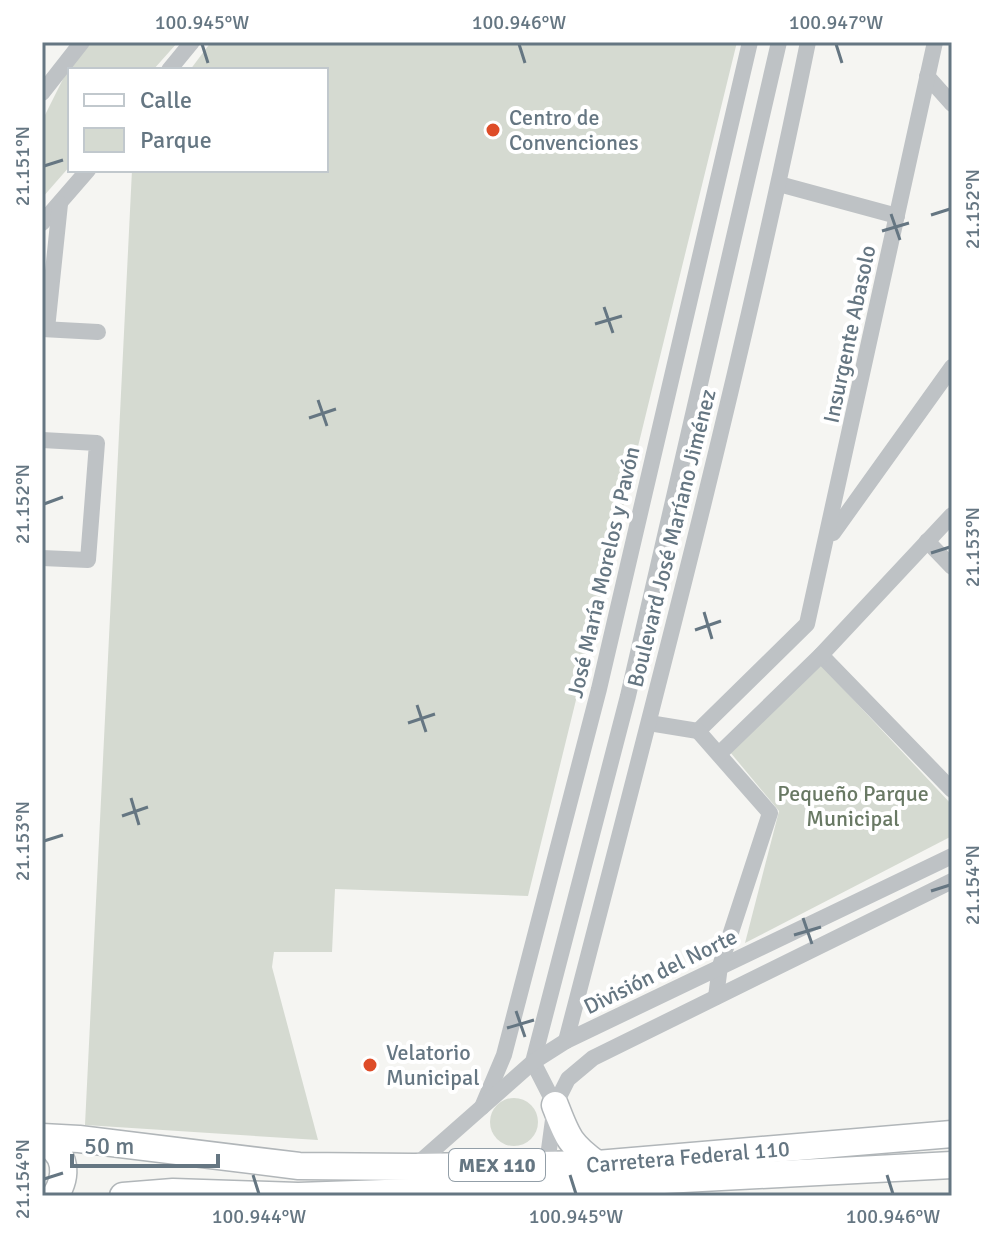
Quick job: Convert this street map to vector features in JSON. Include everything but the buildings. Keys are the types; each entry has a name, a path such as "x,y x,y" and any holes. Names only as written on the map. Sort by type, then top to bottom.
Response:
{"main road":[{"path":"555,1105 575,1149 597,1164"},
{"name":"Carretera Federal 110","path":"42,1140 79,1139 299,1166 414,1167 597,1164 952,1134"},
{"name":"MEX 110","path":"42,1140 63,1160 64,1175 55,1196"},
{"path":"298,1196 332,1186 524,1179 547,1164"},
{"name":"Carretera Federal 110","path":"123,1196 173,1192 298,1196 472,1190 952,1165"}],"street":[{"path":"44,86 82,42"},
{"path":"171,68 192,42"},
{"name":"José María Morelos y Pavón","path":"482,1107 504,1055 599,689 750,42"},
{"path":"555,1105 533,1062 628,696 779,42"},
{"name":"Boulevard José Maríano Jiménez","path":"566,1041 649,723 779,184 808,42"},
{"name":"Insurgente Abasolo","path":"698,731 807,624 935,42"},
{"path":"927,76 952,104"},
{"path":"42,223 86,172"},
{"path":"779,184 897,216"},
{"path":"60,204 45,329 98,332"},
{"path":"827,541 952,367"},
{"path":"42,440 97,443 88,560 42,558"},
{"path":"719,754 821,655 952,515"},
{"path":"927,541 952,567"},
{"path":"821,655 952,790"},
{"path":"649,723 698,731 770,813 720,966 716,997"},
{"name":"División del Norte","path":"414,1167 533,1062 566,1041 952,856"},
{"path":"547,1164 555,1105 568,1079 593,1058 952,881"}],"green space":[{"path":"93,42 178,42 155,68 68,68 74,57"},
{"path":"211,42 737,42 528,896 335,889 332,952 274,952 272,967 318,1140 85,1125 132,172 328,172 328,68 192,68"},
{"path":"68,69 68,168 42,198 42,121"},
{"name":"Pequeño Parque Municipal","path":"821,665 952,805 952,836 745,943 779,811 730,752"},
{"path":"514,1098 531,1105 538,1122 531,1139 514,1146 497,1139 490,1122 497,1105"}],"place":[{"name":"Centro de Convenciones","path":"493,130"},
{"name":"Velatorio Municipal","path":"370,1065"}]}
